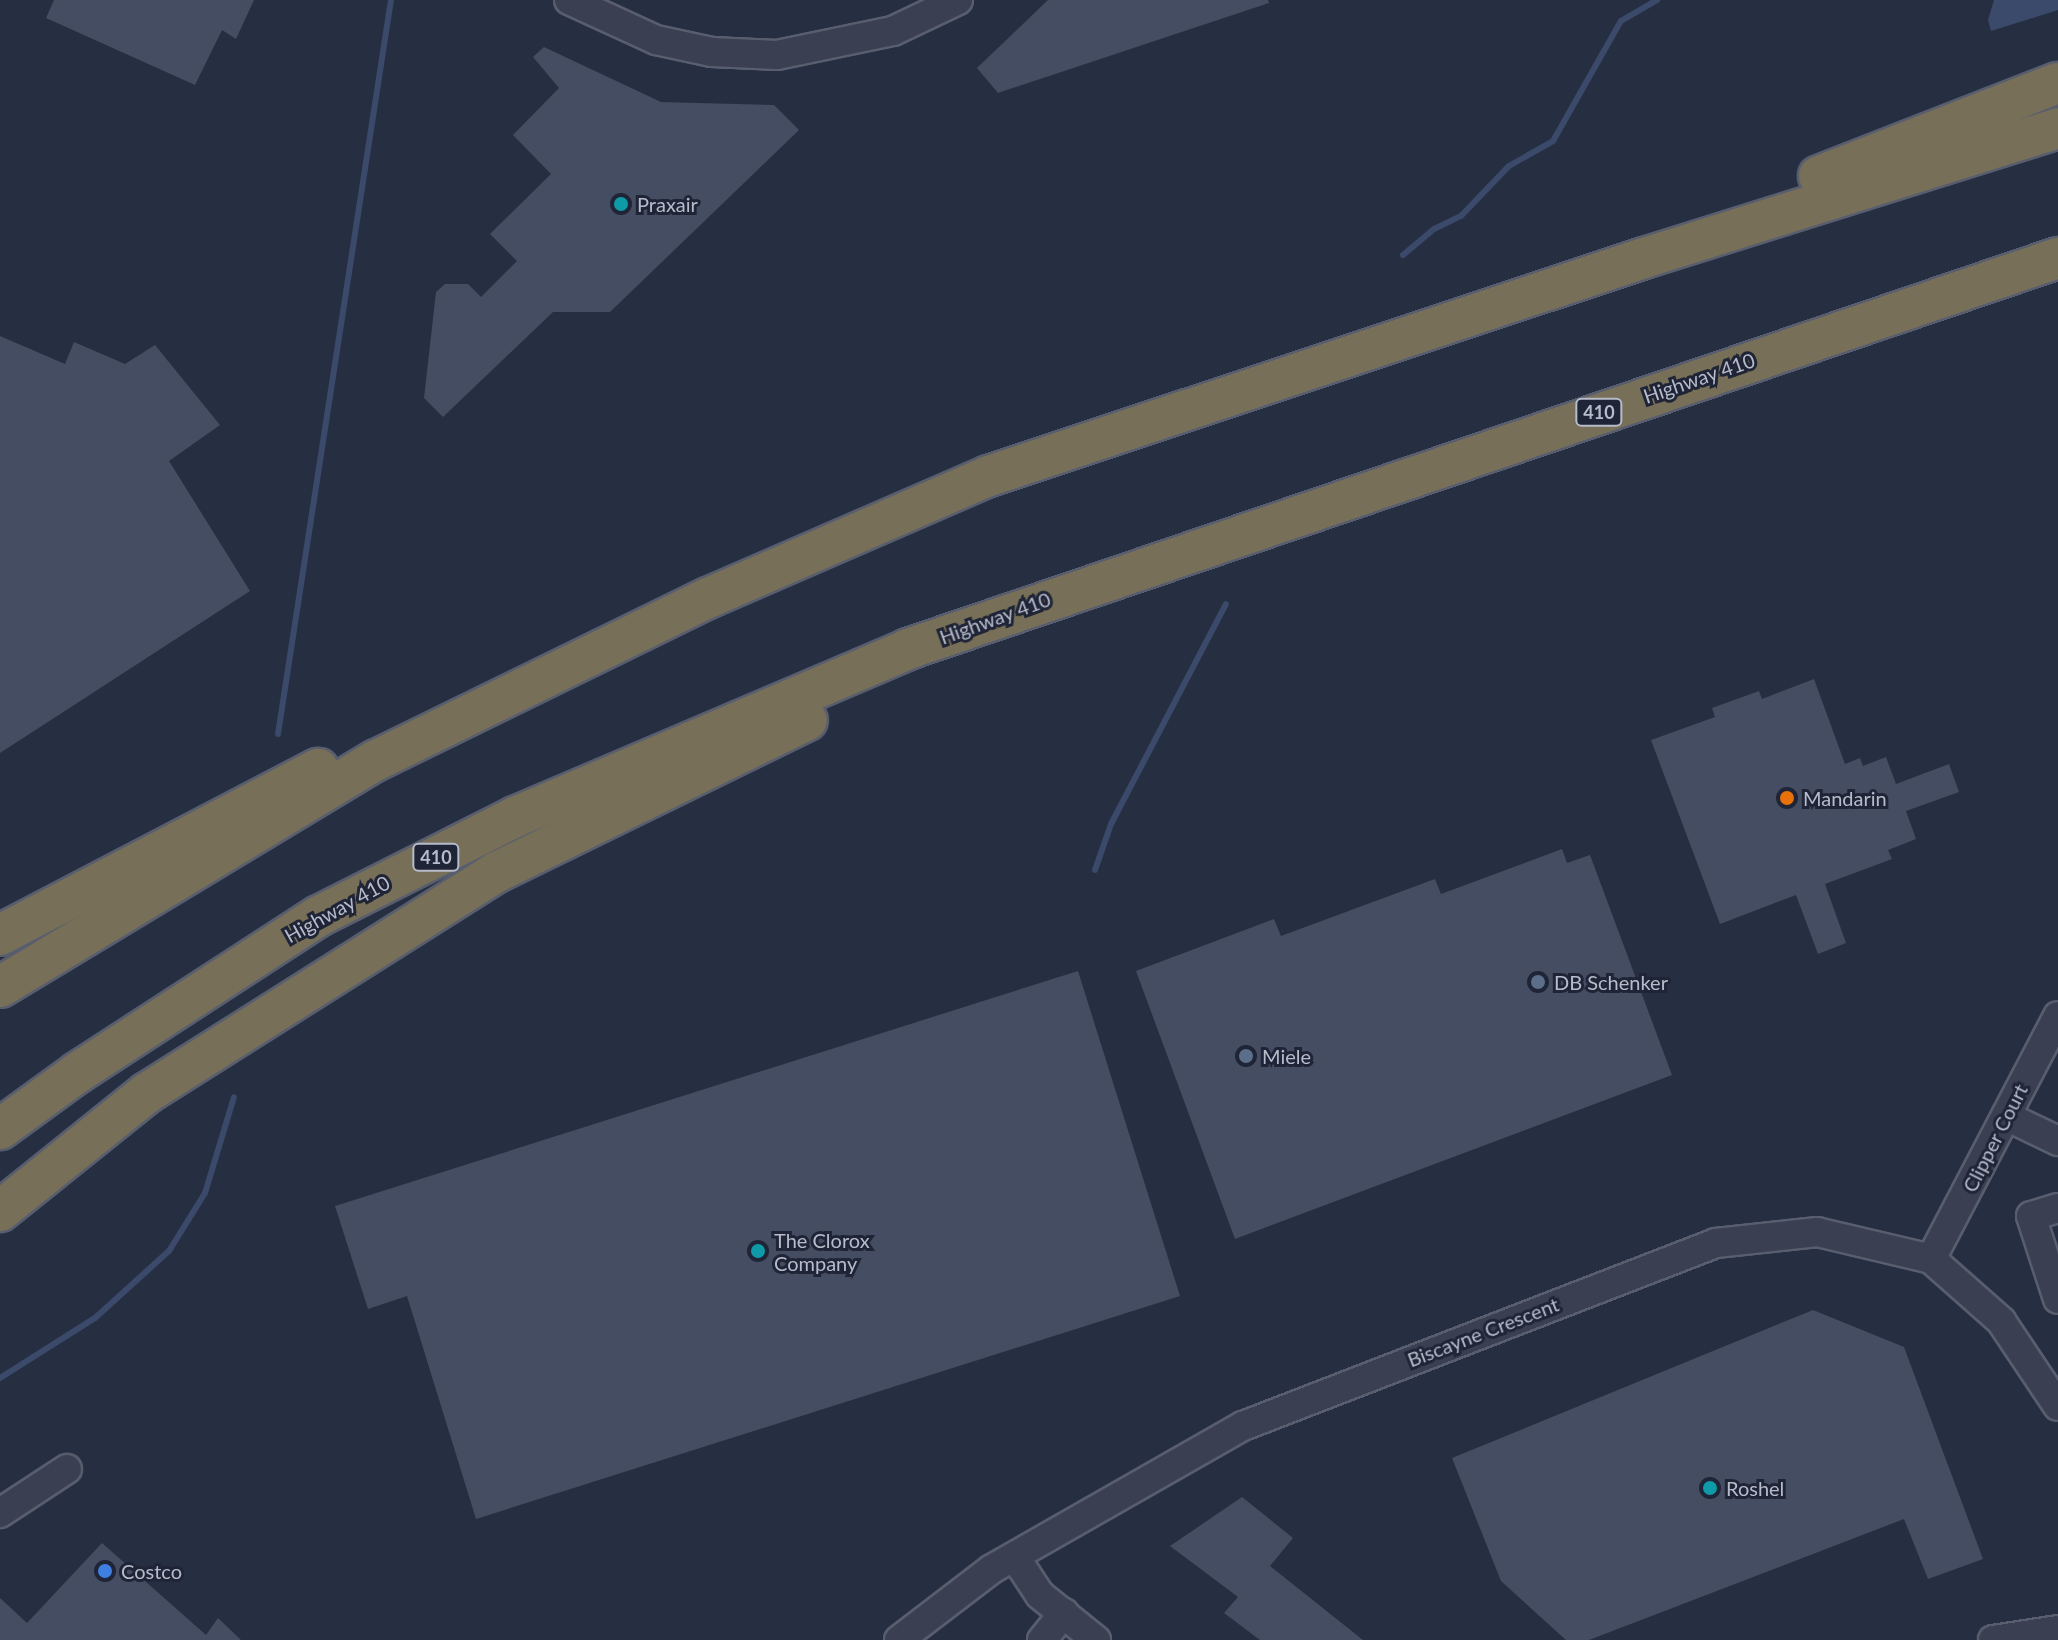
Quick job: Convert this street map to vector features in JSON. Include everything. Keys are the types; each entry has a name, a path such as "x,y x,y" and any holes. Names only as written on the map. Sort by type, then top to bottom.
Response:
{"highway":[{"path":"1644,258 1699,217 1846,167 2058,83"},
{"path":"0,987 377,760 708,598 989,476 1644,258 2058,128"},
{"name":"Highway 410","path":"0,1129 77,1073 319,916 515,817 908,649 2058,258"},
{"path":"0,1211 147,1093 484,880 858,694 908,649"},
{"path":"0,935 313,769 377,760"}],"street":[{"path":"569,0 656,40 712,52 777,55 893,31 958,0"},
{"name":"Clipper Court","path":"1931,1259 2058,1016"},
{"path":"2006,1116 2058,1141"},
{"path":"2058,1208 2031,1216 2058,1299"},
{"name":"Biscayne Crescent","path":"899,1640 952,1595 1243,1426 1716,1243 1772,1233 1817,1232 1931,1259 2001,1321 2058,1406"},
{"path":"0,1513 67,1469"},
{"path":"1015,1557 1040,1595 1096,1640"},
{"path":"1042,1640 1064,1613"},
{"path":"1993,1640 2051,1634"}],"water":[{"path":"1994,0 2058,0 2058,10 1991,31 1988,20"}],"building":[{"path":"54,0 254,0 236,39 222,30 195,85 46,18"},
{"path":"1048,0 1268,0 1269,3 998,93 977,68"},
{"name":"Praxair","path":"544,47 661,102 774,105 799,130 610,312 553,312 443,417 424,398 436,292 445,284 468,284 481,297 517,261 490,234 551,174 513,135 559,88 533,57"},
{"path":"0,336 65,364 74,342 125,364 155,345 220,425 169,461 250,591 0,753"},
{"name":"Mandarin","path":"1814,679 1845,764 1860,758 1863,766 1886,757 1896,784 1949,764 1959,792 1906,811 1916,839 1888,850 1892,859 1825,884 1846,943 1818,954 1796,895 1720,924 1651,740 1715,717 1712,708 1759,691 1762,699"},
{"path":"1562,849 1567,863 1590,855 1672,1075 1235,1239 1136,971 1274,919 1281,936 1435,879 1441,894"},
{"name":"The Clorox Company","path":"1078,971 1180,1296 476,1519 407,1296 368,1309 335,1206"},
{"name":"Roshel","path":"1813,1310 1904,1347 1983,1559 1928,1579 1904,1519 1589,1640 1566,1640 1501,1581 1452,1458"},
{"path":"1242,1497 1293,1538 1270,1566 1363,1640 1260,1640 1224,1613 1238,1597 1170,1546"},
{"name":"Costco","path":"102,1543 206,1635 218,1618 241,1640 0,1640 0,1598 27,1623"}],"waterway":[{"path":"278,734 391,0"},
{"path":"1403,255 1434,229 1461,216 1509,166 1553,141 1621,21 1657,0"},
{"path":"1095,870 1111,824 1226,604"},
{"path":"0,1378 95,1318 169,1251 205,1193 234,1097"}],"place":[{"name":"Praxair","path":"621,204"},
{"name":"Mandarin","path":"1787,798"},
{"name":"DB Schenker","path":"1538,982"},
{"name":"Miele","path":"1246,1056"},
{"name":"The Clorox Company","path":"758,1251"},
{"name":"Roshel","path":"1710,1488"},
{"name":"Costco","path":"105,1571"}]}
